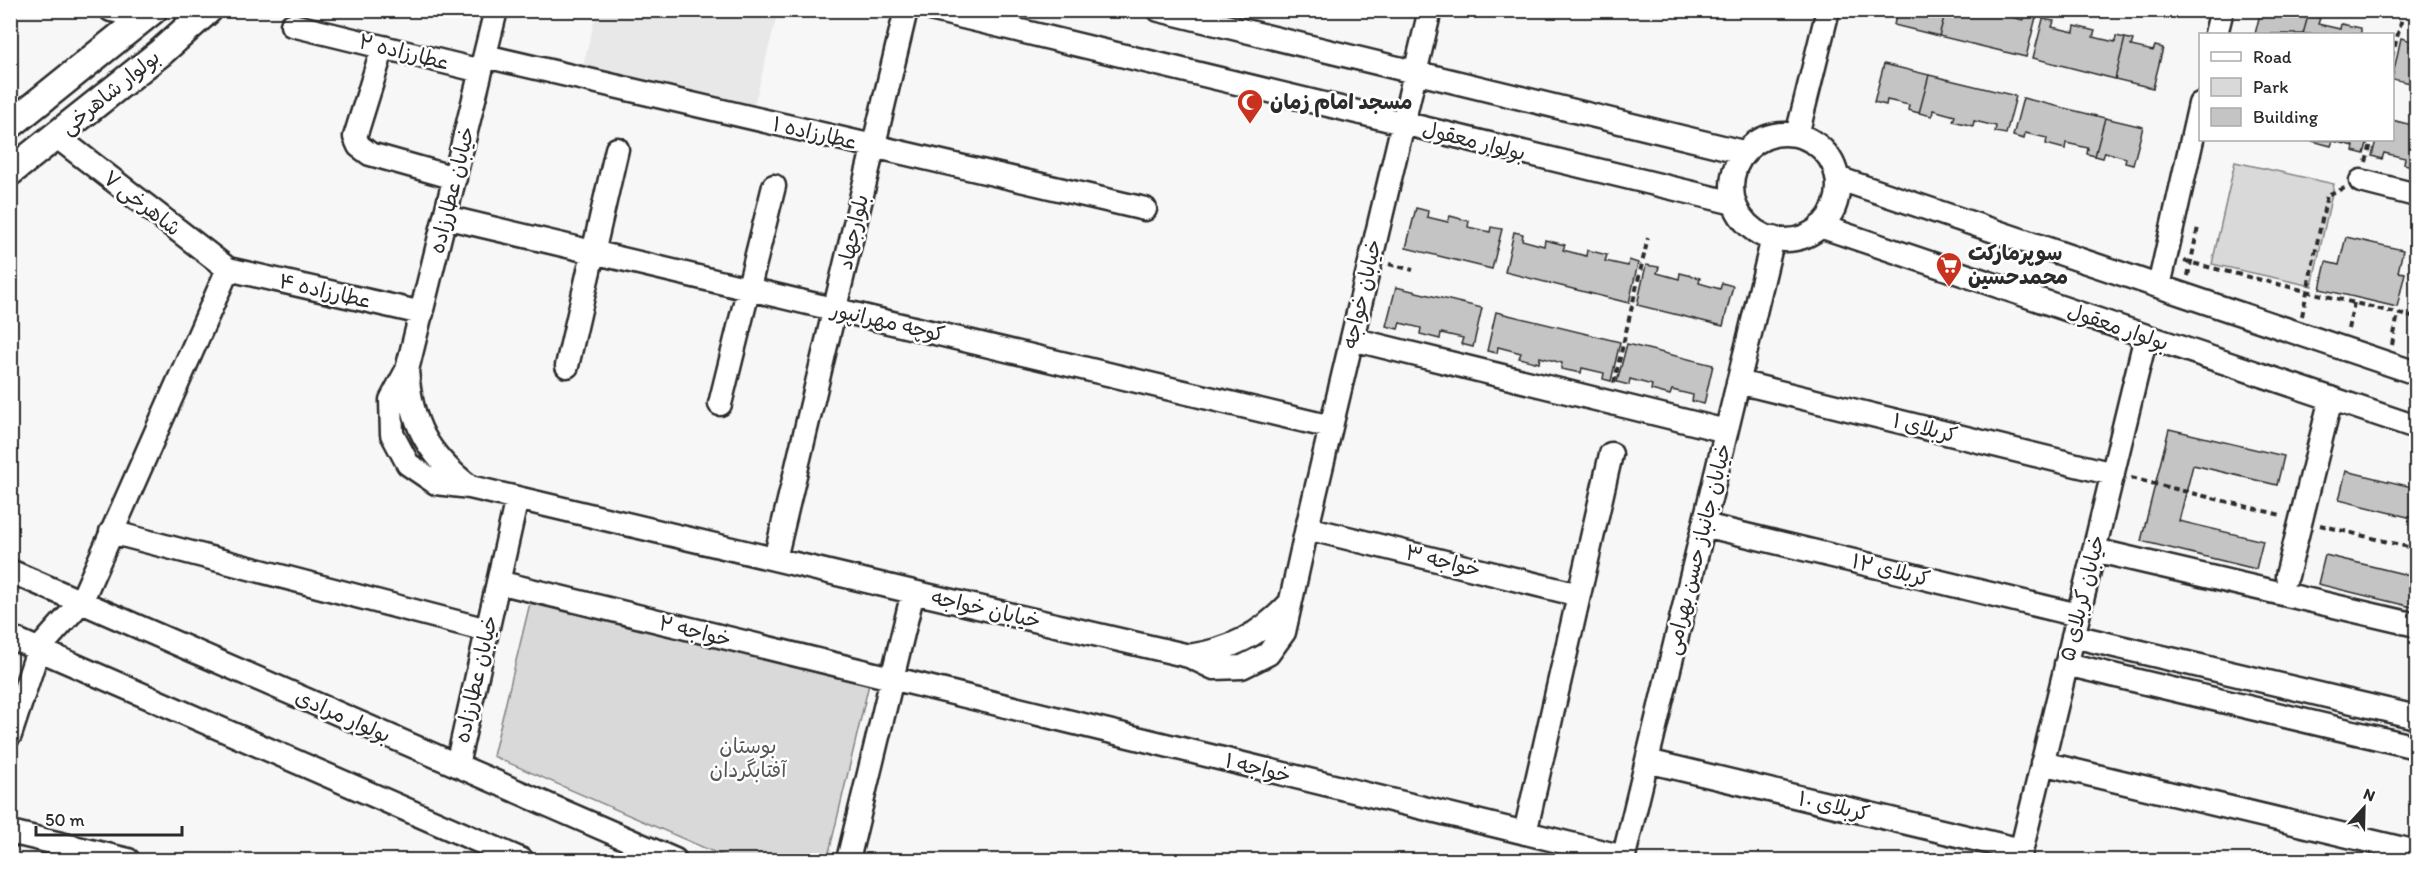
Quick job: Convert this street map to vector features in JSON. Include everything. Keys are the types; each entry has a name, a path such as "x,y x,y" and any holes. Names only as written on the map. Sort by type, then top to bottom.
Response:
{"main road":[{"name":"بولوار شاهرخی","path":"10,172 160,52 208,10"},
{"name":"بولوار شاهرخی","path":"10,125 149,14"}],"street":[{"path":"111,10 149,14"},
{"name":"خیابان عطارزاده","path":"456,765 517,498 470,487 436,483 408,464 392,434 392,400 407,370 496,10"},
{"name":"بلوارجهاد","path":"775,559 906,10"},
{"name":"بولوار معقول","path":"934,10 1734,204"},
{"path":"1159,10 1743,153"},
{"name":"خیابان خواجه","path":"848,861 913,592 1189,656 1214,668 1242,667 1268,654 1284,632 1430,10"},
{"path":"1797,135 1828,10"},
{"path":"2216,33 2222,10"},
{"name":"عطارزاده ۲","path":"292,25 383,47 483,64"},
{"path":"383,47 355,137 359,146 370,154 455,178"},
{"name":"عطارزاده ۱","path":"483,64 873,146 1145,209"},
{"path":"2159,286 2199,108"},
{"path":"1778,134 1797,135 1812,141 1833,163 1837,178 1835,204 1820,226 1806,235 1790,239 1773,238 1756,231 1743,219 1734,204 1732,177 1743,153 1759,140 1778,134"},
{"name":"شاهرخی ۷","path":"56,136 228,269"},
{"path":"567,366 617,149"},
{"path":"1837,178 2416,373"},
{"path":"2361,181 2416,195"},
{"path":"720,404 774,186"},
{"name":"کوچه مهرانپور","path":"445,217 1331,427"},
{"name":"بولوار معقول","path":"1820,226 2416,427"},
{"name":"خیابان جانباز حسن بهرامی","path":"1623,859 1773,238"},
{"path":"10,735 38,650 81,602 228,269"},
{"name":"عطارزاده ۴","path":"228,269 422,313"},
{"name":"خیابان کربلای ۵","path":"2020,855 2146,336"},
{"path":"1352,339 1726,431"},
{"name":"کربلای ۱","path":"1738,382 2113,474"},
{"path":"2287,576 2331,398"},
{"path":"1525,833 1611,454"},
{"path":"517,498 913,592"},
{"name":"کربلای ۱۲","path":"1704,525 2416,717"},
{"name":"خواجه ۳","path":"1307,528 1579,595"},
{"path":"111,532 487,630"},
{"path":"2094,549 2416,625"},
{"name":"بولوار مرادی","path":"10,571 675,861"},
{"name":"خواجه ۲","path":"498,582 892,679"},
{"path":"10,638 522,861"},
{"path":"2066,664 2416,747"},
{"name":"خواجه ۱","path":"892,679 1525,833 1623,859"},
{"name":"کربلای ۱۰","path":"1647,761 2020,855"},
{"path":"2042,764 2416,852"},
{"path":"10,832 60,853 128,861"}],"path":[{"path":"2394,49 2404,10"},
{"path":"2301,320 2328,195 2361,181"},
{"path":"2187,282 2198,227"},
{"path":"1612,389 1648,238"},
{"path":"2165,257 2416,318"},
{"path":"2344,349 2354,303"},
{"path":"2391,351 2398,314"},
{"path":"2113,474 2416,549"}],"shaded area":[{"path":"597,11 778,11 753,110 582,70"}],"green space":[{"path":"2235,162 2334,184 2312,286 2212,264"},
{"name":"بوستان آفتابگردان","path":"530,603 869,684 828,857 819,860 732,860 493,756"}],"building":[{"path":"1897,10 1946,10 1939,36 1894,25"},
{"path":"1946,10 2002,10 2001,14 2023,20 2024,14 2036,17 2026,57 1939,36"},
{"path":"2261,10 2273,10 2272,13 2294,18 2296,13 2308,16 2303,33 2255,33"},
{"path":"2308,16 2320,18 2318,24 2340,29 2341,24 2361,28 2361,33 2303,33"},
{"path":"2043,19 2054,21 2052,27 2074,32 2075,26 2095,31 2093,37 2115,42 2116,36 2125,38 2115,79 2033,58"},
{"path":"2125,38 2133,40 2131,46 2153,51 2155,46 2163,48 2153,88 2115,79"},
{"path":"2401,38 2412,41 2410,47 2416,48 2416,84 2394,79"},
{"path":"1884,64 1929,75 1919,113 1908,110 1909,105 1887,100 1886,105 1874,102"},
{"path":"1929,75 2016,96 2006,134 1995,132 1996,126 1974,121 1973,126 1953,121 1955,116 1933,110 1932,116 1919,113"},
{"path":"2023,98 2105,118 2095,156 2087,154 2088,148 2066,143 2065,149 2046,144 2047,138 2025,133 2024,139 2013,136"},
{"path":"2105,118 2143,127 2133,165 2125,163 2126,158 2105,152 2103,158 2095,156"},
{"path":"2394,120 2416,126 2416,167 2404,164 2405,158 2384,153 2382,159 2372,156 2376,141 2394,141"},
{"path":"2312,141 2333,141 2331,146"},
{"path":"2333,141 2368,141 2364,154 2353,151 2354,146"},
{"path":"1416,208 1428,211 1427,217 1448,222 1450,216 1469,221 1468,227 1490,232 1491,227 1502,229 1492,269 1406,248"},
{"path":"1514,232 1523,234 1522,240 1544,246 1545,240 1565,245 1563,250 1586,256 1587,250 1607,255 1605,261 1628,266 1629,260 1638,263 1629,303 1505,272"},
{"path":"2346,237 2403,250 2398,272 2405,273 2397,307 2320,289 2326,262 2339,265"},
{"path":"1646,265 1659,267 1657,273 1679,279 1680,273 1700,278 1699,283 1720,289 1722,283 1733,286 1723,326 1637,305"},
{"path":"1396,287 1482,308 1473,347 1461,344 1463,338 1441,333 1440,339 1420,334 1421,328 1400,323 1398,329 1386,326"},
{"path":"1496,312 1620,342 1611,381 1603,379 1604,373 1582,368 1581,373 1561,369 1562,363 1540,357 1539,363 1519,358 1521,353 1498,347 1497,353 1487,351"},
{"path":"1627,344 1713,365 1704,404 1692,401 1693,395 1672,390 1670,395 1651,390 1652,385 1630,379 1629,385 1617,382"},
{"path":"2169,429 2284,456 2277,485 2193,465 2179,521 2263,541 2256,569 2141,541"},
{"path":"2346,471 2416,488 2416,519 2339,500"},
{"path":"2416,540 2416,608 2318,584 2325,555 2408,575"}],"place":[{"name":"مسجد امام زمان","path":"1250,125"},
{"name":"سوپرمارکت محمدحسین","path":"1949,288"}]}
